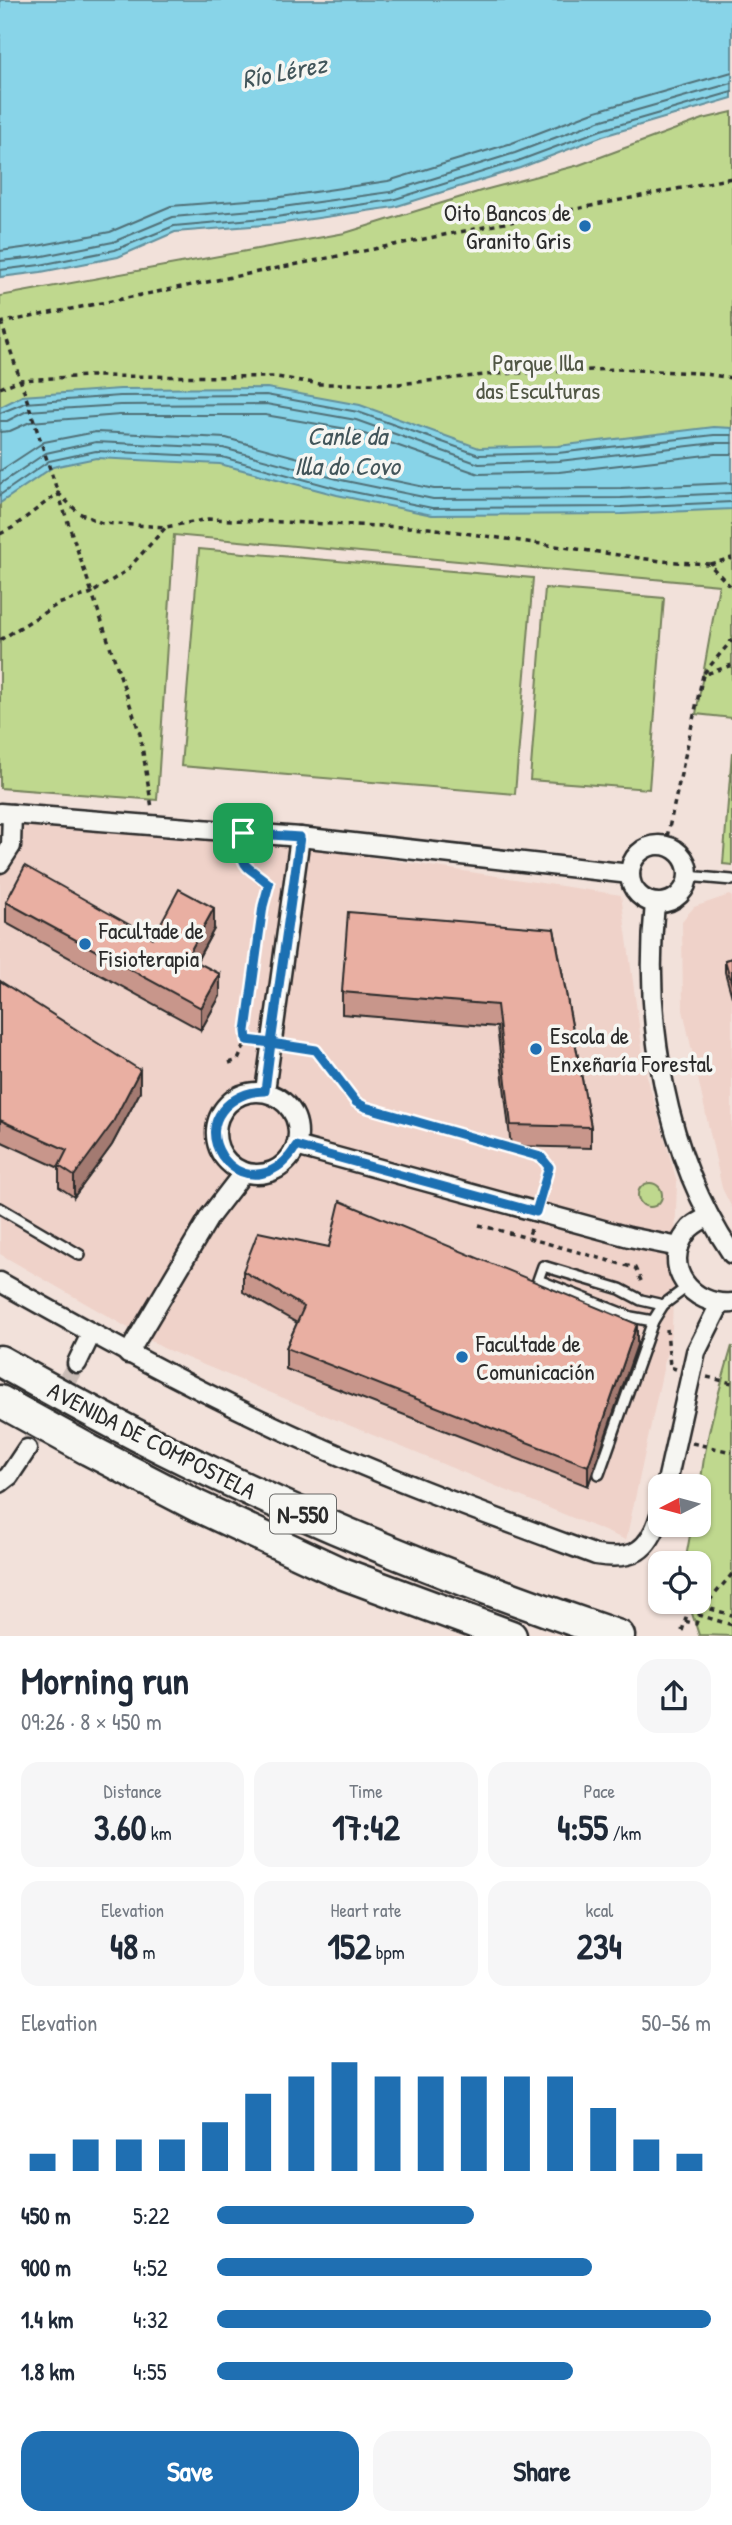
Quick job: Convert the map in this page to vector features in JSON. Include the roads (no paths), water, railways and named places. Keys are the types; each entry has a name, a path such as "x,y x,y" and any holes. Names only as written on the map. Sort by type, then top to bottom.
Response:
{"highway":[{"name":"AVENIDA DE COMPOSTELA","path":"0,1361 101,1418 355,1537 505,1597 619,1636"},
{"name":"AVENIDA DE COMPOSTELA","path":"0,1401 197,1506 329,1567 511,1636"}],"street":[{"path":"0,863 12,846 6,813 300,837 630,874"},
{"path":"265,1091 300,837"},
{"path":"656,846 665,846 681,857 687,876 680,893 673,899 655,903 640,896 631,882 630,874 631,866 641,852 656,846"},
{"path":"655,903 650,948 652,1006 675,1129 687,1168 709,1216 732,1254"},
{"path":"251,1091 265,1091 289,1106 296,1118 299,1132 296,1146 281,1167 257,1174 244,1172 232,1166 222,1156 217,1143 219,1115 227,1104 238,1096 251,1091"},
{"path":"296,1146 629,1237 679,1247"},
{"path":"128,1354 210,1216 244,1172"},
{"path":"669,1474 696,1352 726,1304 697,1297 687,1287 679,1271 679,1247 686,1233 693,1225 709,1216"},
{"path":"0,1282 128,1354 279,1428 457,1503 596,1555 614,1558 631,1555 645,1546 651,1537"},
{"path":"77,1363 91,1334"},
{"path":"0,1483 9,1476 27,1450"}],"lane":[{"path":"687,876 732,880"},
{"path":"0,1208 80,1255"},
{"path":"543,1266 620,1289 651,1302 658,1313 631,1317 538,1280 543,1266"},
{"path":"599,1474 658,1313 687,1287"}],"water":[{"name":"Río Lérez","path":"0,0 732,0 732,98 603,136 520,168 394,207 277,224 175,232 118,257 0,277"},
{"name":"Canle da Illa do Covo","path":"267,388 360,405 479,448 558,446 714,427 732,428 732,509 622,514 432,515 337,495 220,464 96,458 53,467 0,503 0,407 22,396 120,389"}],"tunnel":[{"path":"27,1449 77,1363"}],"place":[{"name":"Oito Bancos de Granito Gris","path":"585,226"},
{"name":"Facultade de Fisioterapia","path":"85,944"},
{"name":"Escola de Enxeñaría Forestal","path":"536,1049"},
{"name":"Facultade de Comunicación","path":"462,1357"}],"park label":[{"name":"Parque Illa das Esculturas","path":"538,376"}]}
